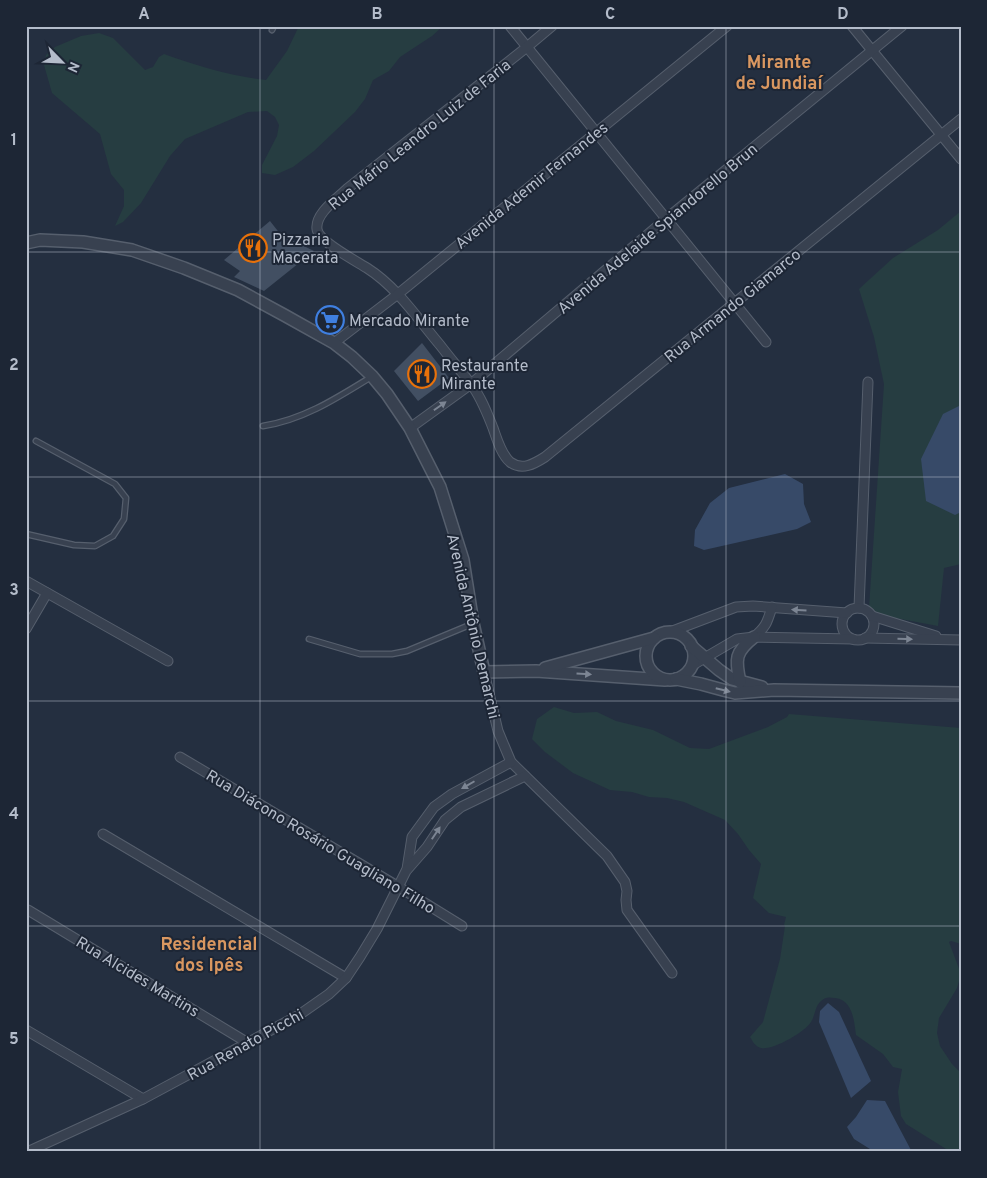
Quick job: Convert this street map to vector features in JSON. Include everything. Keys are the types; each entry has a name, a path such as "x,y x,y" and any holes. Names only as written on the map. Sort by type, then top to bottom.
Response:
{"street":[{"path":"510,26 766,342"},
{"name":"Rua Mário Leandro Luiz de Faria","path":"398,294 378,275 320,237 317,229 318,219 326,208 348,188 552,26"},
{"name":"Avenida Ademir Fernandes","path":"334,343 398,294 727,26"},
{"path":"852,26 961,159"},
{"name":"Avenida Adelaide Spiandorello Brun","path":"410,428 471,384 666,219 902,26"},
{"name":"Rua Armando Giamarco","path":"471,384 486,409 501,450 510,461 521,467 533,465 961,119"},
{"name":"Avenida Antônio Demarchi","path":"26,243 40,240 83,242 132,250 184,268 238,290 334,343 372,376 410,428 440,486 463,560 473,623 498,731 511,762 608,856 625,882 627,910 672,973"},
{"path":"398,294 471,384"},
{"path":"859,608 868,382"},
{"path":"26,581 168,661"},
{"path":"26,629 47,593"},
{"path":"536,671 654,638 736,607 772,607 847,613"},
{"path":"740,682 737,666 738,656 743,646 764,629 772,607"},
{"path":"853,639 848,636 842,624 847,613 859,608 872,616 946,640"},
{"path":"865,638 873,629 874,622 872,616"},
{"path":"670,632 686,639 719,670 732,679 774,690"},
{"path":"691,666 737,640 754,637 961,640"},
{"path":"654,638 648,646 646,654 647,663 657,677 671,680 685,675 691,666 694,656 692,646"},
{"path":"484,672 536,671 671,680 701,684 735,692 774,690 961,693"},
{"name":"Rua Diácono Rosário Guagliano Filho","path":"180,757 462,926"},
{"name":"Rua Renato Picchi","path":"27,1151 143,1099 299,1015 329,994 346,978 360,957 406,871 412,837 434,807 452,794 511,762"},
{"name":"Rua Renato Picchi","path":"406,871 427,847 445,820 461,806 525,776"},
{"path":"103,834 346,978"},
{"name":"Rua Alcides Martins","path":"28,910 248,1043"},
{"path":"26,1030 143,1099"}],"lane":[{"path":"263,426 279,424 297,418 344,394 372,376"},
{"path":"26,534 74,546 95,546 113,536 124,519 126,498 115,484 36,441"},
{"path":"309,639 360,654 392,654 407,651 473,623"}],"green space":[{"path":"299,26 443,26 432,36 400,57 389,71 373,80 365,99 355,112 314,151 293,167 275,175 262,173 262,165 277,136 279,125 275,117 267,111 248,112 185,139 170,156 141,203 123,222 115,226 124,206 124,190 111,174 100,134 52,93 44,65 46,55 55,47 81,36 99,33 113,38 145,70 153,67 159,57 164,54 214,70 266,80 287,51"},
{"path":"961,211 961,564 944,568 938,626 879,615 869,608 884,384 874,337 859,289 893,258 938,230"},
{"path":"554,707 574,713 597,712 616,721 653,730 690,748 709,749 768,727 789,714 961,728 961,944 949,942 961,974 957,988 939,1018 937,1033 940,1046 952,1064 961,1073 961,1152 951,1152 906,1124 901,1116 898,1092 902,1069 893,1067 883,1054 856,1035 852,1012 846,1003 841,1000 829,997 819,1003 808,1026 788,1040 766,1048 761,1048 754,1044 750,1037 763,1022 780,959 786,917 769,913 753,898 761,864 725,820 684,802 667,798 649,797 632,792 610,790 573,773 545,752 532,739 537,719"}],"water":[{"path":"961,405 961,512 955,515 926,501 921,459 943,414"},
{"path":"785,474 803,484 804,504 811,522 797,529 704,550 694,546 695,530 710,503 729,488"},
{"path":"828,1003 839,1012 871,1081 851,1098 819,1022 820,1011"},
{"path":"867,1100 885,1101 912,1152 871,1152 870,1149 854,1139 847,1127"}],"building":[{"path":"270,221 281,235 314,251 264,291 234,277 240,271 224,260"},
{"name":"Mercado Mirante","path":"330,310 343,322 331,332 318,319"},
{"name":"Restaurante Mirante","path":"422,343 449,378 418,401 394,371"}],"place":[{"name":"Pizzaria Macerata","path":"253,248"},
{"name":"Mercado Mirante","path":"330,320"},
{"name":"Restaurante Mirante","path":"422,374"}],"district":[{"name":"Mirante de Jundiaí","path":"779,72"},
{"name":"Residencial dos Ipês","path":"209,954"}]}
